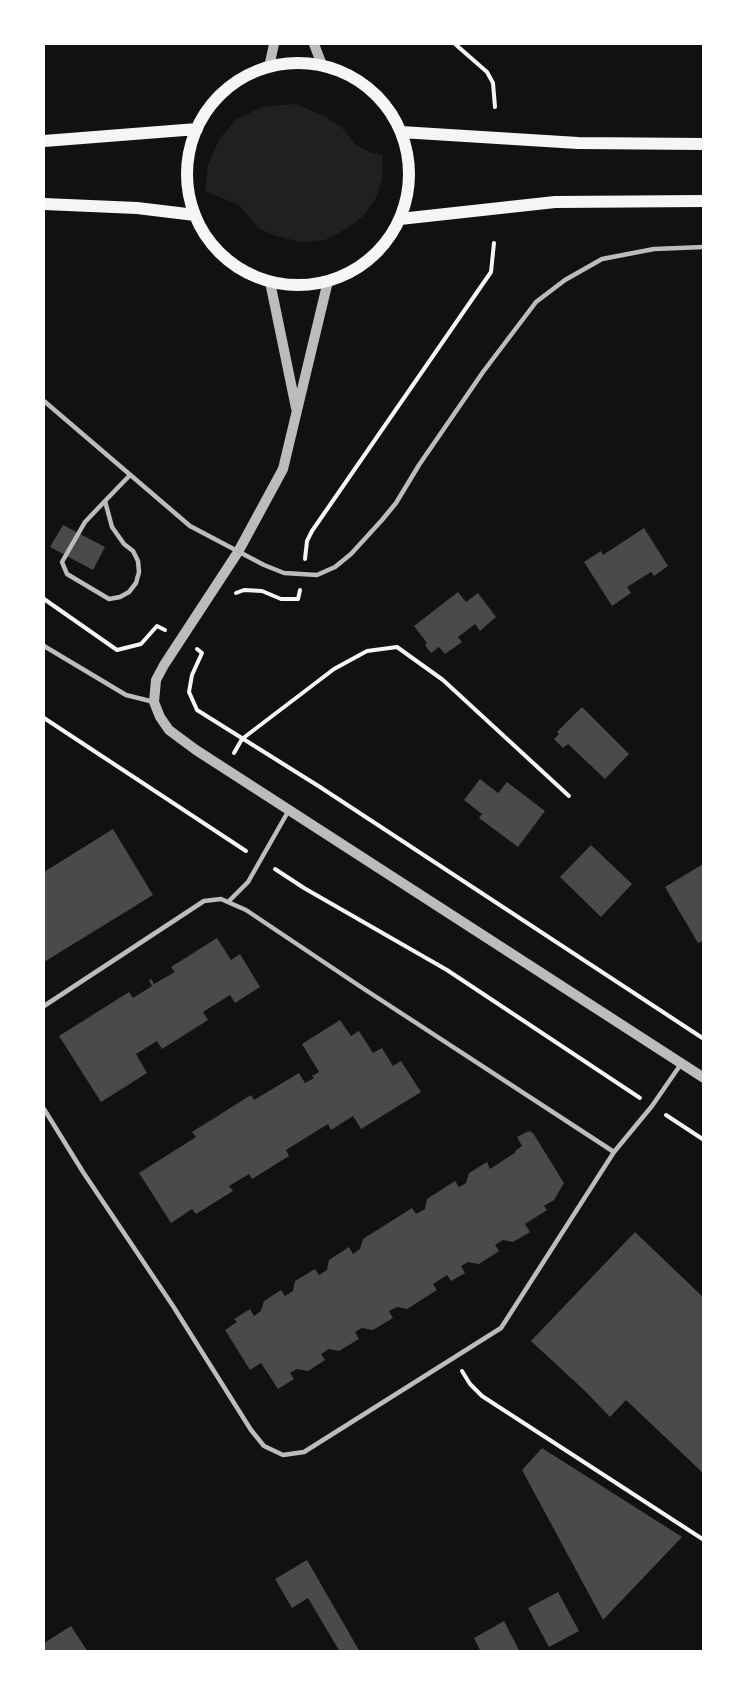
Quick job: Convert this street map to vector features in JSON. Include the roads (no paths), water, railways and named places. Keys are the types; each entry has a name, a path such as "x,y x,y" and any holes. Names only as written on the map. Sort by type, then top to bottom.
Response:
{"main road":[{"path":"295,63 322,65 347,74 369,89 388,108 401,132 409,160 408,190 400,219 382,247 358,268 328,281 300,285 270,282 238,268 212,245 195,214 188,186 188,157 196,129 209,108 225,90 245,76 268,67 295,63"},
{"path":"44,141 196,129"},
{"path":"401,132 578,143 704,144"},
{"path":"400,219 555,202 704,201"},
{"path":"44,204 137,208 195,214"}],"street":[{"path":"268,67 274,44"},
{"path":"314,44 322,65"},
{"path":"328,281 283,469 238,552 156,680 154,702 160,717 169,730 205,757 704,1078"},
{"path":"270,282 296,411"}],"lane":[{"path":"44,401 190,526 284,573 316,575 335,567 369,537 396,503 418,465 483,372 536,302 565,280 602,259 654,249 704,247"},
{"path":"105,501 112,527 124,544 133,551 138,561 139,573 136,583 129,592 109,599 67,574 62,562 85,522 105,501 130,475"},
{"path":"44,646 126,695 154,702"},
{"path":"228,902 248,882 289,810"},
{"path":"44,1006 204,901 221,899 246,910 614,1152"},
{"path":"44,1109 251,1430 264,1446 283,1455 304,1452 501,1328 614,1152 652,1106 681,1064"}]}
